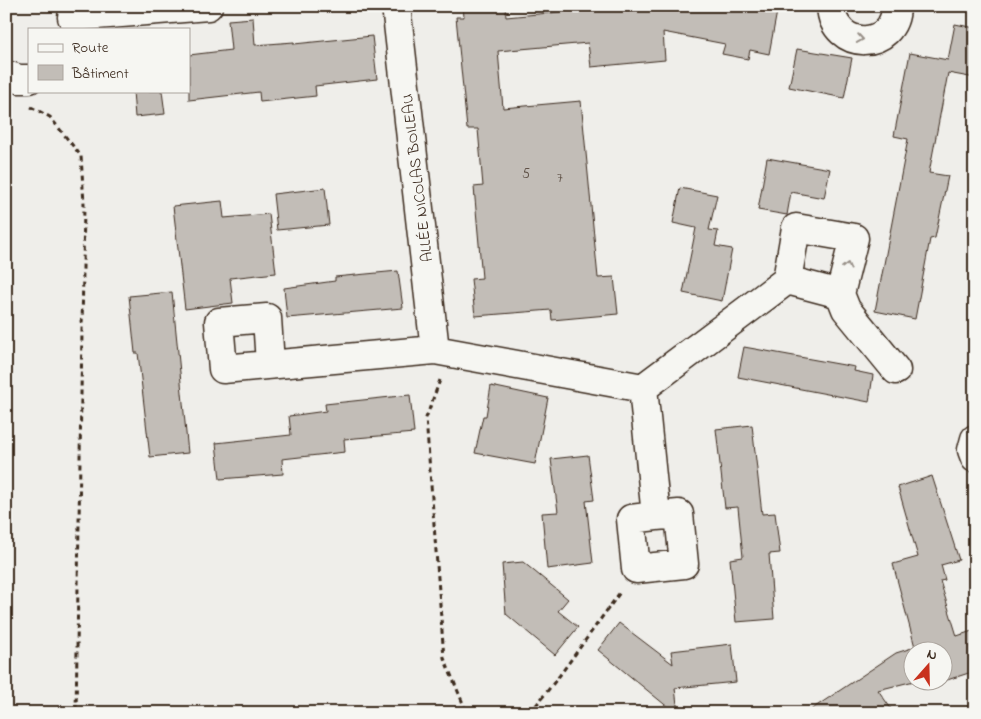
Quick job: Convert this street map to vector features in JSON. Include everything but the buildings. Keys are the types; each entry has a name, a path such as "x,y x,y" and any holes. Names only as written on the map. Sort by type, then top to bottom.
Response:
{"street":[{"path":"71,17 208,6"},
{"name":"ALLÉE NICOLAS BOILEAU","path":"396,6 435,350"},
{"path":"831,6 832,18 838,28 846,36 857,40 879,37 887,31 893,22 896,6"},
{"path":"6,75 19,79 26,91"},
{"path":"270,364 435,350 643,388 787,280 796,228 854,238 840,294 846,309 896,370"},
{"path":"787,280 840,294"},
{"path":"643,388 656,516"},
{"path":"975,439 972,450 975,458"},
{"path":"679,514 684,564 636,569 631,519 656,516 679,514"}],"path":[{"path":"26,91 50,117 81,156 84,204 76,713"},
{"path":"435,350 440,382 426,418 444,658 467,713"},
{"path":"530,713 560,676 636,569"}]}
